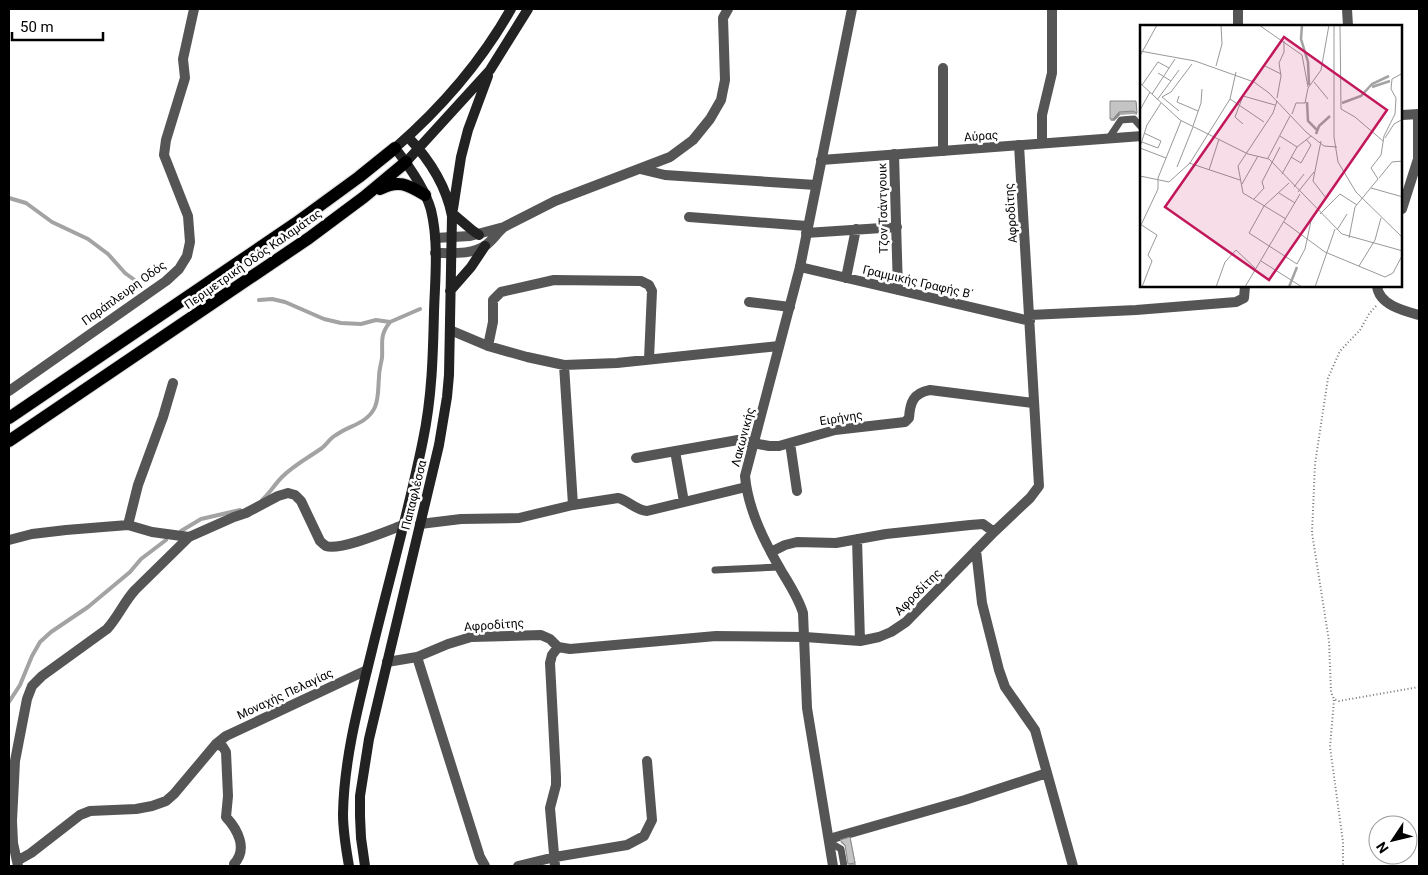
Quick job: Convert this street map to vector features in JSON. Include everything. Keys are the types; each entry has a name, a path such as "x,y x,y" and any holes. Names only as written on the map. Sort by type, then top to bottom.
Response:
{"main road":[{"path":"395,148 440,106 476,61 511,9"},
{"path":"479,235 452,214 460,157 490,70 528,9"},
{"name":"Περιμετρική Οδός Καλαμάτας","path":"9,441 302,243 364,197 419,149 490,70"},
{"name":"Παπαφλέσσα","path":"365,866 361,838 360,796 369,738 439,445 449,375 452,214 443,187 419,149 408,137"},
{"name":"Παπαφλέσσα","path":"349,866 343,815 352,737 423,442 431,394 435,238 431,210 425,195 406,162 395,148"},
{"name":"Περιμετρική Οδός Καλαμάτας","path":"9,418 296,223 395,148"},
{"path":"364,197 385,186 396,183 411,187 425,195"},
{"path":"450,291 471,267 485,246"}],"street":[{"name":"Παράπλευρη Οδός","path":"9,391 166,281 179,269 187,256 190,242 188,216 164,155 166,140 185,78 183,59 194,9"},
{"path":"435,238 479,235 504,227 555,201 670,157 693,140 710,119 721,100 725,80 726,59 723,18 728,9"},
{"name":"Λακωνικής","path":"832,866 807,708 802,608 771,552 754,513 746,486 746,472 800,267 852,9"},
{"path":"1042,143 1042,115 1052,73 1052,9"},
{"path":"1238,9 1238,25"},
{"path":"1347,9 1348,25"},
{"path":"943,151 944,68"},
{"path":"1403,115 1419,114 1418,159 1403,206"},
{"name":"Αύρας","path":"821,160 1140,136"},
{"name":"Αφροδίτης","path":"387,662 417,657 471,637 541,635 550,639 558,647 570,649 716,636 804,637 860,641 872,640 886,635 906,622 1030,498 1039,486 1019,145"},
{"name":"Τζον Τσάντγουικ","path":"894,154 898,290"},
{"path":"640,169 665,175 816,185"},
{"path":"689,217 807,230 897,227"},
{"path":"435,252 468,251 485,246 504,227"},
{"path":"846,278 856,229"},
{"name":"Γραμμικής Γραφής Β΄","path":"800,267 1030,318 1236,302 1244,298 1245,288"},
{"path":"488,346 493,322 493,300 501,292 554,280 641,281 649,285 652,292 649,359"},
{"path":"1377,288 1382,298 1402,311 1419,315"},
{"path":"749,302 790,307"},
{"path":"450,330 488,346 527,358 564,365 594,365 779,346"},
{"path":"564,365 573,504"},
{"path":"128,525 138,486 163,418 173,382"},
{"name":"Ειρήνης","path":"636,458 735,440 772,446 790,444 820,433 907,422 910,418 912,401 927,391 935,390 1033,403"},
{"path":"790,444 797,491"},
{"path":"675,451 684,502"},
{"path":"420,524 461,519 519,518 573,504 620,498 639,510 646,511 746,486"},
{"path":"17,864 13,843 12,821 15,761 26,699 32,686 42,676 108,629 127,599 189,537 288,493 295,495 302,501 320,541 325,545 333,547 346,545 403,525"},
{"path":"771,552 785,545 797,542 836,543 903,532 977,524 983,524 994,532"},
{"path":"9,540 57,531 128,525 152,532 189,537"},
{"path":"857,539 860,641"},
{"path":"976,550 982,603 999,670 1005,687 1034,730 1073,866"},
{"path":"555,862 550,808 556,785 556,777 550,663 552,655 558,647"},
{"path":"417,657 484,866"},
{"name":"Μοναχής Πελαγίας","path":"17,864 80,815 90,811 136,809 152,806 166,800 174,794 216,744 235,731 367,670"},
{"path":"216,744 224,747 226,752 228,796 226,817 233,823 241,840 239,858 234,864"},
{"path":"518,866 555,862 627,844 644,836 652,820 647,762"},
{"path":"829,841 1047,773"}],"lane":[{"path":"1109,138 1121,120 1134,119 1140,126"},
{"path":"715,570 779,567"},
{"path":"829,841 841,849 844,866"}],"path":[{"path":"1343,866 1343,842 1330,747 1334,699 1331,692 1329,641 1312,533 1316,464 1328,378 1340,352 1360,330 1369,314 1382,298"},
{"path":"1334,699 1339,701 1419,687"}],"building":[{"path":"1110,101 1136,101 1137,113 1133,111 1119,112 1113,119 1110,119"},
{"path":"850,837 855,863 848,864 845,845 840,840"}],"waterway":[{"path":"9,198 26,203 52,222 88,239 108,254 125,273 140,284"},
{"path":"259,300 272,299 285,302 324,319 341,323 361,324 376,320 390,322 420,309"},
{"path":"262,500 291,469 322,448 334,436 363,421 372,413 378,396 383,335 390,322"},
{"path":"181,531 201,519 240,510"},
{"path":"9,702 20,685 40,642 51,632 88,607 130,572 141,559 166,540"}]}
